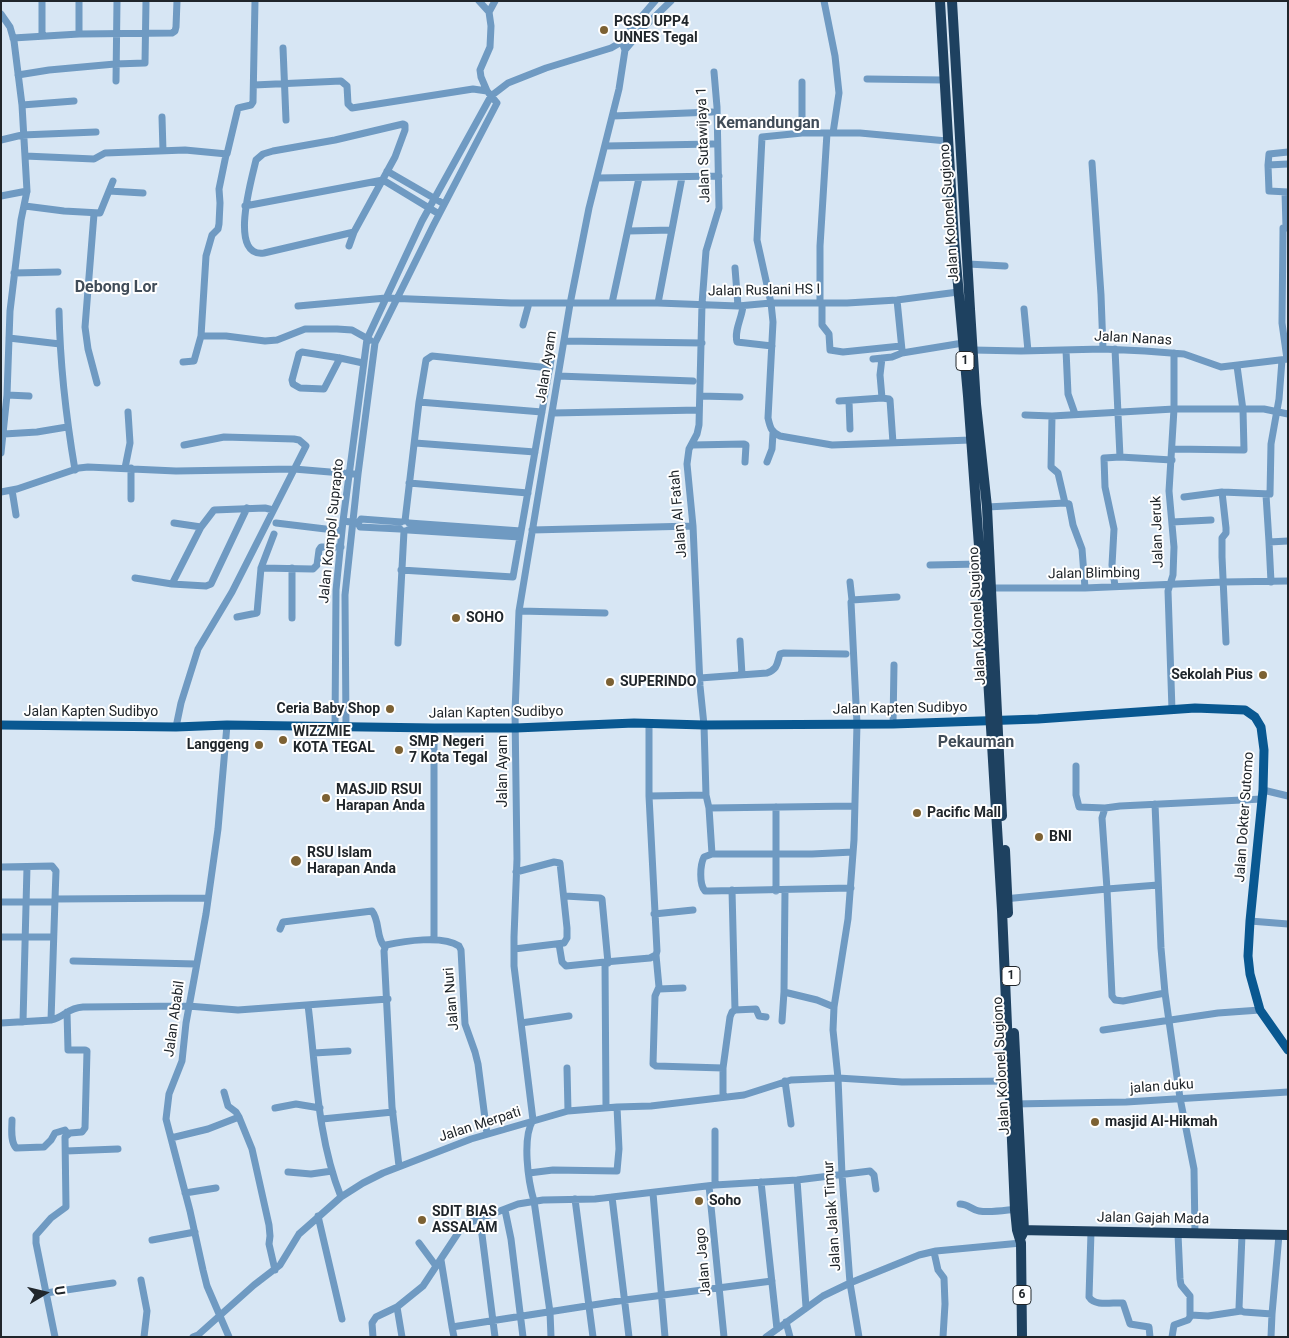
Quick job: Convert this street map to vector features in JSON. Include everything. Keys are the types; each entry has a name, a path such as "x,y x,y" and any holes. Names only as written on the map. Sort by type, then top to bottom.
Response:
{"highway":[{"name":"Jalan Kolonel Sugiono","path":"940,1 943,80 958,292 964,343 980,564 994,721"},
{"name":"Jalan Kolonel Sugiono","path":"952,1 976,396 987,507 994,721"},
{"path":"945,111 958,110"},
{"name":"1","path":"994,721 1020,1236"},
{"name":"Jalan Gajah Mada","path":"1020,1236 1091,1232 1284,1235"},
{"name":"6","path":"1020,1236 1022,1337"}],"main road":[{"name":"Jalan Dokter Sutomo","path":"994,721 1195,708 1240,709 1253,715 1261,728 1263,736 1262,795 1248,956 1250,974 1260,1010 1288,1050"},
{"name":"Jalan Kapten Sudibyo","path":"1,725 516,728 650,723 704,725 893,724 994,721"}],"street":[{"path":"42,1 42,36"},
{"path":"79,1 79,34"},
{"path":"116,1 116,81"},
{"path":"18,75 49,70 146,63 146,1"},
{"path":"13,38 175,31 177,1"},
{"path":"183,362 194,361 201,336 206,256 212,235 218,229 219,189 238,110 240,106 252,104 255,1"},
{"path":"479,1 489,12"},
{"path":"201,336 226,336 265,341 277,340 305,329 337,329 352,330 375,343 497,103 489,94 480,74 488,56 492,40 489,12 495,1"},
{"path":"254,85 341,81 346,86 348,104 352,108 468,90 489,94 508,83 546,68 611,48 621,40 655,1"},
{"path":"621,40 625,50 645,26 671,1"},
{"path":"824,1 835,56 839,93 830,133 820,237 822,325 829,334 830,350 843,352 902,350 964,343"},
{"path":"1,452 7,395 10,311 21,220 27,191 22,136 22,105 13,38 3,18"},
{"path":"283,48 286,120"},
{"name":"Jalan Ayam","path":"533,1120 520,1023 514,949 519,611 532,530 556,413 558,376 570,304 597,178 614,116 625,50"},
{"name":"Jalan Sutawijaya 1","path":"702,304 706,251 719,208 717,106 714,72"},
{"path":"868,79 943,80"},
{"path":"802,82 802,133"},
{"name":"Jalan Kompol Suprapto","path":"346,727 345,595 355,522 354,474 363,364 367,339 429,208 489,94"},
{"path":"22,105 74,101"},
{"path":"614,116 712,112"},
{"path":"162,117 163,151"},
{"path":"349,246 354,232 383,180 406,130 404,125 263,154 256,160 245,206 245,240 250,249 255,252 264,253 354,232"},
{"path":"1,140 22,136 96,132"},
{"path":"767,462 772,449 773,433 768,418 773,322 771,302 757,240 762,137 802,133 860,133 947,142"},
{"path":"606,146 713,144"},
{"path":"25,156 94,159 105,154 192,150 226,155"},
{"path":"1184,497 1222,492 1266,495 1270,493 1271,444 1286,359 1281,297 1282,231 1283,228 1287,228 1286,192 1269,191 1268,165 1269,154 1288,152"},
{"path":"1092,163 1101,295 1102,349"},
{"path":"1268,165 1288,164"},
{"path":"387,171 444,204"},
{"path":"597,178 719,176"},
{"path":"658,302 682,177"},
{"path":"612,303 639,178"},
{"path":"245,206 383,180 439,214"},
{"path":"25,206 94,214 100,213 113,181"},
{"path":"362,184 373,197"},
{"path":"1,196 27,191"},
{"path":"109,191 143,192"},
{"path":"94,214 85,327 88,349 97,383"},
{"path":"628,231 672,230"},
{"path":"968,264 1005,266"},
{"path":"735,268 742,315 736,334 737,342 772,346"},
{"path":"14,273 58,272"},
{"name":"Jalan Ruslani HS I","path":"298,306 386,298 570,304 658,302 740,306 771,302 821,303 897,300 958,292"},
{"path":"897,300 902,350"},
{"path":"523,325 529,303"},
{"name":"Jalan Al Fatah","path":"702,304 700,396 697,410 697,434 689,449 687,464 693,526 706,794 709,808 712,854"},
{"path":"1024,309 1028,350"},
{"path":"59,311 67,427 75,470"},
{"path":"9,338 60,344"},
{"path":"564,341 702,343"},
{"name":"Jalan Kompol Suprapto","path":"335,727 336,590 343,521 354,474 375,343"},
{"path":"1115,349 1120,457"},
{"name":"Jalan Nanas","path":"973,350 1115,349 1174,353 1191,356 1219,367 1286,359"},
{"path":"874,359 902,350"},
{"path":"1066,350 1068,394 1074,414"},
{"path":"340,358 324,390 300,388 293,384 292,380 299,354 301,353 340,358 363,364"},
{"name":"Jalan Jeruk","path":"1172,710 1168,600 1173,575 1172,522 1169,491 1174,409 1174,353"},
{"path":"398,643 404,526 426,360 432,356 550,368"},
{"path":"882,358 880,374 882,398"},
{"path":"401,570 513,577 551,360"},
{"path":"1172,448 1244,450 1243,410 1237,366"},
{"path":"558,376 693,381"},
{"path":"7,395 29,396"},
{"path":"700,396 740,397"},
{"path":"839,401 882,398 890,400 893,443"},
{"path":"849,401 850,429"},
{"path":"419,402 542,412"},
{"path":"1025,415 1052,416 1174,409 1276,410 1288,414"},
{"path":"556,413 697,410"},
{"path":"128,412 130,499"},
{"path":"1052,416 1051,466 1058,473 1065,503"},
{"path":"4,434 37,432 67,427"},
{"path":"773,433 780,436 832,445 971,440"},
{"path":"176,727 181,703 198,649 232,592 270,509 306,446 302,442 224,436 184,444"},
{"path":"415,443 535,452"},
{"path":"692,446 744,444 746,445 745,462"},
{"path":"1115,586 1112,565 1114,529 1105,487 1104,458 1172,460"},
{"path":"1,492 88,467 176,471 294,469 354,474"},
{"path":"409,483 528,493"},
{"path":"12,490 16,515"},
{"path":"1222,492 1226,528 1226,533 1222,538 1226,642"},
{"path":"1266,495 1271,582"},
{"path":"987,507 1065,503 1070,506 1073,525 1082,549 1085,588"},
{"path":"135,578 172,584 206,586 211,584 247,508"},
{"path":"172,584 201,527 214,510 270,509"},
{"path":"343,521 355,522 361,519 379,524 520,534"},
{"path":"1172,522 1211,520"},
{"path":"174,523 201,527"},
{"path":"276,523 342,531"},
{"path":"532,530 693,526"},
{"path":"237,617 257,613 261,568 274,534"},
{"path":"1269,542 1288,541"},
{"path":"261,568 316,568 321,547 341,547"},
{"path":"930,565 980,564"},
{"path":"292,568 292,618"},
{"name":"Jalan Jalak Timur","path":"766,1337 823,1296 850,1283 842,1175 838,1078 833,1030 834,1007 848,919 853,852 857,724 850,582"},
{"name":"Jalan Blimbing","path":"991,588 1085,588 1223,582 1288,582"},
{"path":"852,600 898,597"},
{"path":"519,611 605,613"},
{"path":"740,641 742,675"},
{"path":"336,646 346,646"},
{"path":"700,678 773,671 780,654 784,653 846,654"},
{"path":"893,724 894,665"},
{"path":"650,723 649,796 658,989 655,996 654,1065 723,1068"},
{"name":"Jalan Ababil","path":"227,725 218,829 202,942 188,1006 182,1061 167,1101 166,1119 208,1286 229,1337"},
{"path":"384,946 434,940 434,728"},
{"path":"1076,766 1076,795 1079,807 1105,808 1262,795 1288,796"},
{"path":"649,796 706,794"},
{"path":"1155,804 1165,993 1180,1098 1194,1169 1195,1234"},
{"path":"776,806 776,891"},
{"path":"709,808 854,806"},
{"path":"1105,808 1102,818 1113,998 1123,1001 1165,993"},
{"path":"851,888 710,891 703,889 702,860 705,856 712,854 853,852"},
{"path":"514,949 559,944 566,941 567,938 565,896 561,866 558,862 516,872"},
{"path":"1,867 49,865 54,868 55,900 51,1020"},
{"path":"23,1022 27,867"},
{"path":"1004,899 1158,885"},
{"path":"723,1097 723,1068 730,1017 735,1010 732,890"},
{"path":"782,1021 785,890"},
{"path":"565,896 602,899 607,963 606,1108"},
{"path":"1,902 207,898"},
{"path":"654,914 694,910"},
{"path":"280,929 283,922 372,911 375,916 381,942 384,946 393,1112 399,1166"},
{"path":"1250,921 1288,924"},
{"path":"1,937 53,938"},
{"name":"Jalan Nuri","path":"434,940 455,943 459,946 465,1024 476,1058 487,1134"},
{"path":"559,944 562,962 566,966 650,958 656,955"},
{"path":"73,961 196,964"},
{"path":"658,989 683,988"},
{"path":"784,992 817,1000 834,1007"},
{"path":"1,1023 51,1020 59,1018 70,1009 83,1007 188,1006 238,1010 388,999"},
{"path":"308,1005 327,1152 341,1197"},
{"path":"735,1010 756,1009 759,1016 766,1017"},
{"path":"1103,1030 1218,1013 1260,1010"},
{"path":"67,1012 68,1050 87,1051 85,1128 82,1132 68,1134"},
{"path":"520,1023 569,1016"},
{"path":"314,1054 348,1051"},
{"path":"566,1068 568,1111"},
{"name":"Jalan Merpati","path":"193,1337 198,1335 275,1270 299,1234 341,1197 363,1183 399,1166 487,1134 568,1111 651,1106 755,1093 784,1081 838,1078 902,1082 1013,1081"},
{"path":"784,1081 791,1124"},
{"path":"224,1092 228,1106 239,1117 252,1149 269,1225 269,1244 275,1270"},
{"name":"jalan duku","path":"1014,1104 1126,1102 1288,1092"},
{"path":"275,1108 296,1104 320,1108"},
{"path":"529,1173 553,1170 617,1171 619,1149 617,1107"},
{"path":"322,1119 393,1112"},
{"path":"171,1138 208,1129 239,1117"},
{"path":"12,1120 12,1140 13,1146 16,1148 44,1147 56,1132 65,1130 68,1134"},
{"path":"533,1120 528,1132 530,1189 534,1201 550,1312 551,1337"},
{"name":"Jalan Jago","path":"715,1131 712,1185 724,1337"},
{"path":"55,1337 36,1234 51,1218 66,1207 65,1137 68,1134"},
{"path":"66,1151 118,1149"},
{"path":"288,1172 311,1174 332,1172"},
{"path":"372,1337 372,1323 376,1318 397,1307 423,1286 462,1227 518,1204 534,1201 612,1197 712,1185 797,1180 873,1172 876,1189"},
{"path":"797,1180 806,1307"},
{"path":"762,1182 777,1329"},
{"path":"185,1193 216,1188"},
{"path":"653,1193 665,1337"},
{"path":"612,1197 629,1337"},
{"path":"575,1199 593,1337"},
{"path":"960,1204 982,1211 1019,1209"},
{"path":"505,1210 511,1238 523,1337"},
{"path":"318,1216 342,1319"},
{"path":"480,1219 495,1337"},
{"path":"152,1240 195,1232"},
{"path":"1091,1232 1089,1297 1095,1303 1123,1303 1129,1323 1132,1326 1149,1327 1150,1337"},
{"path":"1172,1337 1174,1325 1188,1320 1190,1315 1190,1296 1181,1285 1180,1279 1178,1234"},
{"path":"1241,1311 1238,1303 1242,1234"},
{"path":"1271,1337 1272,1314 1284,1235"},
{"path":"859,1337 850,1283 919,1255 1020,1236"},
{"path":"419,1242 438,1263 454,1337"},
{"path":"934,1252 938,1270 944,1278 944,1337"},
{"path":"141,1280 147,1311 144,1337"},
{"path":"452,1327 625,1300 772,1281"},
{"path":"46,1293 113,1283"},
{"path":"397,1307 402,1337"},
{"path":"1190,1315 1208,1316 1241,1311 1272,1314"},
{"path":"786,1322 790,1337"}],"place":[{"name":"PGSD UPP4 UNNES Tegal","path":"604,30"},
{"name":"SOHO","path":"456,618"},
{"name":"Sekolah Pius","path":"1263,675"},
{"name":"SUPERINDO","path":"610,682"},
{"name":"Ceria Baby Shop","path":"390,709"},
{"name":"WIZZMIE KOTA TEGAL","path":"283,740"},
{"name":"Langgeng","path":"259,745"},
{"name":"SMP Negeri 7 Kota Tegal","path":"399,750"},
{"name":"MASJID RSUI Harapan Anda","path":"326,798"},
{"name":"Pacific Mall","path":"917,813"},
{"name":"BNI","path":"1039,837"},
{"name":"RSU Islam Harapan Anda","path":"296,861"},
{"name":"masjid Al-Hikmah","path":"1095,1122"},
{"name":"Soho","path":"699,1201"},
{"name":"SDIT BIAS ASSALAM","path":"422,1220"}],"district":[{"name":"Kemandungan","path":"768,124"},
{"name":"Debong Lor","path":"116,288"},
{"name":"Pekauman","path":"976,743"}]}
